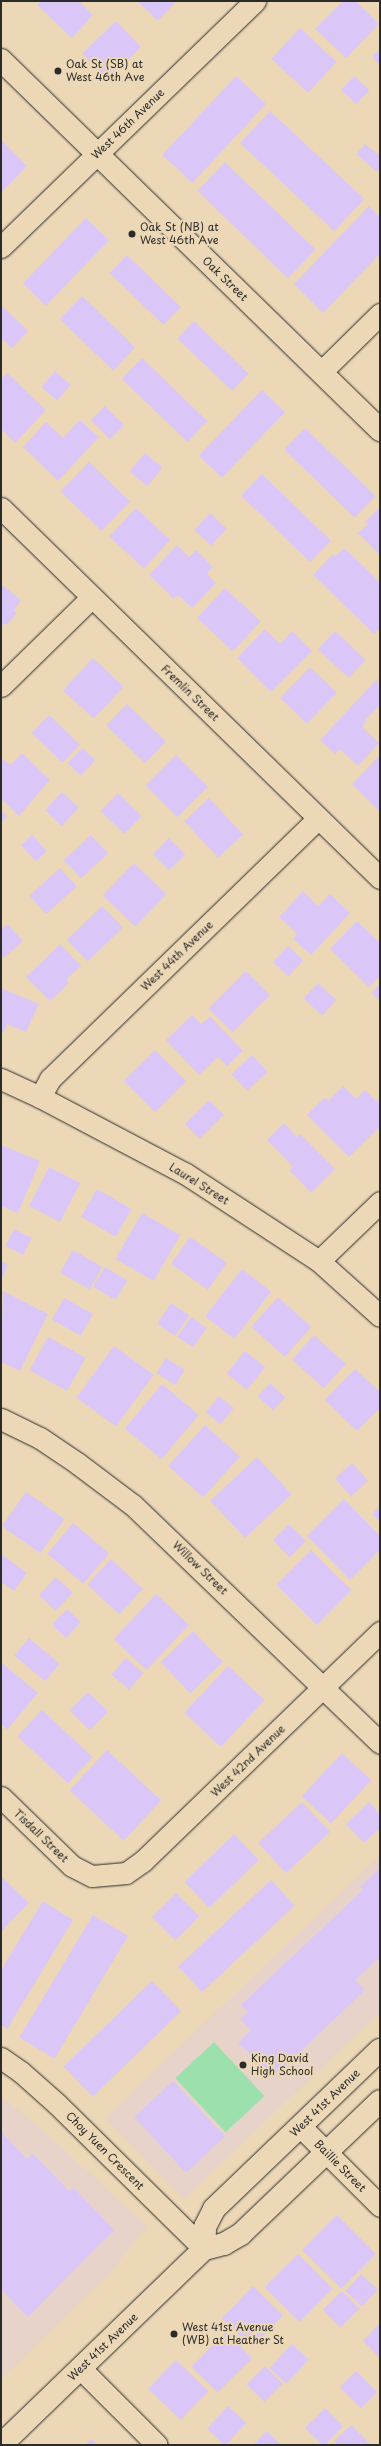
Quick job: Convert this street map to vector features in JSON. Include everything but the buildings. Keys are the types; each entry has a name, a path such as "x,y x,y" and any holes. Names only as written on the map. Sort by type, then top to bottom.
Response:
{"main road":[{"name":"Oak Street","path":"1,60 380,430"},
{"name":"West 41st Avenue","path":"204,2250 205,2227 214,2209 380,2050"},
{"name":"West 41st Avenue","path":"1,2445 204,2250 224,2244 241,2234 380,2101"}],"street":[{"name":"West 46th Avenue","path":"1,246 255,1"},
{"path":"320,372 380,314"},
{"name":"Fremlin Street","path":"1,508 380,878"},
{"path":"1,686 92,597"},
{"name":"West 44th Avenue","path":"40,1096 50,1079 318,818"},
{"name":"Laurel Street","path":"1,1079 40,1096 186,1174 319,1261 380,1316"},
{"path":"319,1261 380,1202"},
{"name":"Willow Street","path":"1,1419 40,1438 77,1463 133,1505 380,1742"},
{"name":"West 42nd Avenue","path":"107,1876 126,1873 143,1860 380,1632"},
{"name":"Tisdall Street","path":"1,1797 72,1866 92,1876 107,1876"},
{"name":"Choy Yuen Crescent","path":"1,2058 21,2072 57,2104 204,2250"},
{"name":"Baillie Street","path":"301,2127 380,2206"},
{"path":"81,2369 157,2445"}],"shaded area":[{"name":"King David High School","path":"380,1855 380,2012 184,2199 105,2118"},
{"path":"1,2096 37,2125 147,2226 109,2274 1,2379"}],"green space":[{"path":"214,2042 264,2096 226,2132 175,2078"}],"place":[{"name":"Oak St (SB) at West 46th Ave","path":"58,71"},
{"name":"Oak St (NB) at West 46th Ave","path":"132,234"},
{"name":"King David High School","path":"243,2065"},
{"name":"West 41st Avenue (WB) at Heather St","path":"174,2334"}]}
